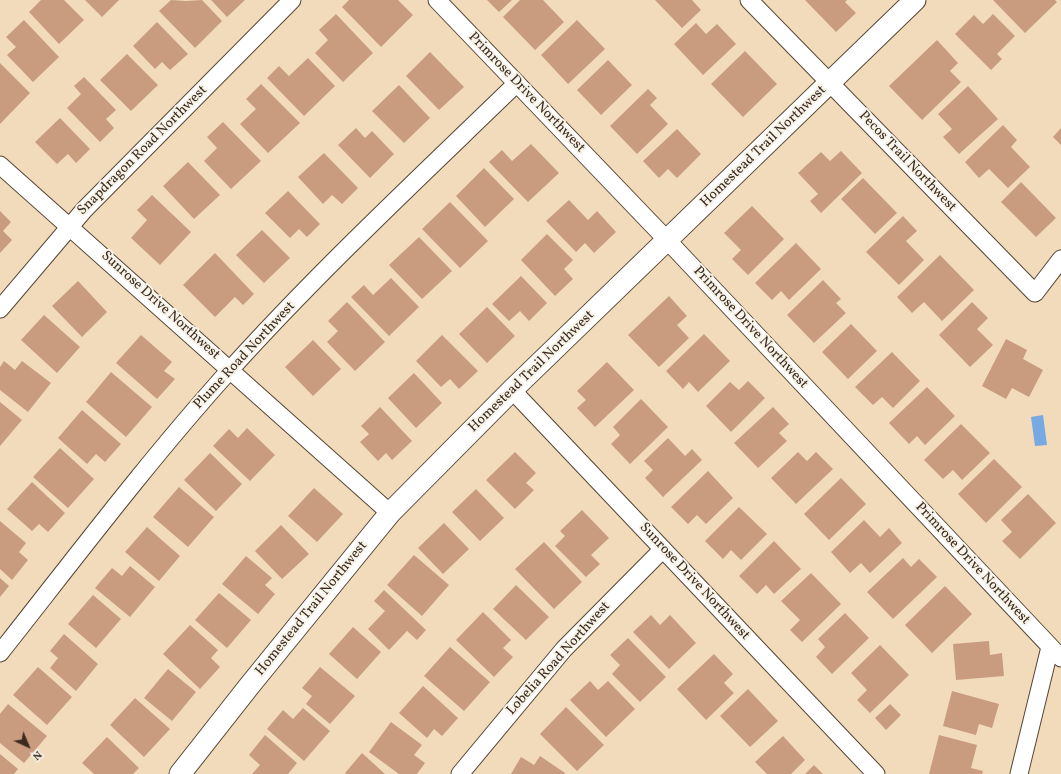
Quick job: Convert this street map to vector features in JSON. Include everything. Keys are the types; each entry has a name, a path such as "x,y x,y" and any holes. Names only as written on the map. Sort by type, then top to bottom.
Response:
{"street":[{"name":"Snapdragon Road Northwest","path":"0,309 69,226 292,0"},
{"name":"Primrose Drive Northwest","path":"436,0 667,240 1056,652"},
{"name":"Pecos Trail Northwest","path":"749,0 1035,293 1061,259"},
{"name":"Homestead Trail Northwest","path":"180,774 250,685 390,513 512,390 915,0"},
{"name":"Plume Road Northwest","path":"0,653 162,447 230,369 326,268 517,83"},
{"name":"Sunrose Drive Northwest","path":"0,164 390,513"},
{"name":"Sunrose Drive Northwest","path":"512,390 876,774"},
{"name":"Lobelia Road Northwest","path":"460,774 564,649 663,549"},
{"path":"1019,774 1056,652"}],"water":[{"path":"1043,415 1047,445 1035,446 1031,417"}],"building":[{"path":"41,0 64,0 84,20 59,44 29,12"},
{"path":"85,0 119,0 102,17"},
{"path":"171,0 202,0 222,21 195,48 159,11"},
{"path":"211,0 245,0 227,17"},
{"path":"349,0 398,0 413,15 381,47 342,7"},
{"path":"487,0 512,0 499,12"},
{"path":"520,0 543,0 564,22 535,50 503,17"},
{"path":"655,0 692,0 701,10 682,28"},
{"path":"805,0 847,0 845,2 856,13 836,32"},
{"path":"993,0 1055,0 1057,2 1025,33"},
{"path":"336,14 373,53 343,82 315,53 328,40 319,30"},
{"path":"993,14 1015,36 997,54 1002,59 991,70 955,34 974,15 983,24"},
{"path":"24,20 59,57 33,82 7,55 16,47 6,37"},
{"path":"577,20 605,49 568,84 541,55"},
{"path":"157,22 188,54 170,70 162,62 155,69 133,46"},
{"path":"696,23 706,34 717,24 736,44 703,75 674,44"},
{"path":"937,40 958,63 950,71 961,82 922,120 889,86"},
{"path":"745,51 777,84 743,117 711,84"},
{"path":"430,52 464,87 439,110 406,76"},
{"path":"127,54 158,85 131,111 100,80"},
{"path":"308,58 335,86 304,116 267,78 279,66 289,76"},
{"path":"608,60 632,85 601,115 577,90"},
{"path":"0,63 30,93 0,124"},
{"path":"84,77 116,110 106,119 114,128 100,142 67,108 81,94 74,86"},
{"path":"261,84 300,123 268,153 240,124 256,109 246,99"},
{"path":"399,85 430,118 404,143 372,111"},
{"path":"968,86 998,119 959,154 943,137 952,129 938,114"},
{"path":"648,89 657,98 650,105 668,124 637,154 610,126"},
{"path":"60,118 90,149 76,163 68,154 57,164 35,142"},
{"path":"223,122 261,161 231,189 204,161 217,148 207,137"},
{"path":"1003,125 1017,140 1011,147 1030,167 1008,188 989,169 979,178 965,162"},
{"path":"356,128 365,138 372,131 394,154 370,178 338,145"},
{"path":"1061,128 1061,145 1053,137"},
{"path":"677,129 701,154 677,178 668,169 659,178 643,161"},
{"path":"531,144 559,173 528,202 489,162 502,150 512,161"},
{"path":"841,151 862,173 821,213 810,201 818,194 798,173 821,152 830,161"},
{"path":"324,153 358,188 342,204 332,195 323,204 298,177"},
{"path":"188,162 220,195 194,219 163,186"},
{"path":"484,168 514,199 485,227 456,196"},
{"path":"863,178 897,213 875,234 841,199"},
{"path":"1021,182 1056,218 1036,237 1001,202"},
{"path":"288,191 320,224 307,237 299,229 290,238 265,213"},
{"path":"152,195 191,232 160,265 131,238 147,220 137,210"},
{"path":"569,200 588,220 597,211 616,232 594,253 585,243 576,252 546,221"},
{"path":"450,202 488,241 460,268 422,229"},
{"path":"752,206 784,239 748,275 732,259 741,250 724,233"},
{"path":"0,211 11,222 3,231 12,240 0,253"},
{"path":"903,216 917,231 906,241 924,260 899,285 866,252"},
{"path":"262,230 290,258 264,283 236,255"},
{"path":"547,234 573,260 564,269 573,279 555,296 521,260"},
{"path":"419,237 452,271 422,299 389,265"},
{"path":"796,243 821,269 789,300 781,291 772,300 755,283"},
{"path":"215,253 254,294 243,305 235,297 215,317 183,285"},
{"path":"940,255 974,290 942,321 924,302 912,313 897,297"},
{"path":"521,276 547,303 529,321 520,311 509,321 492,304"},
{"path":"391,278 419,307 389,336 351,297 364,285 373,295"},
{"path":"823,280 841,299 836,303 846,313 814,343 787,315"},
{"path":"78,281 107,312 82,337 52,306"},
{"path":"669,296 687,316 677,325 689,338 659,367 628,335"},
{"path":"347,302 385,342 355,371 327,342 338,331 328,321"},
{"path":"972,302 988,318 977,329 993,345 970,367 939,335"},
{"path":"487,307 515,336 487,363 459,334"},
{"path":"44,315 80,347 57,373 21,340"},
{"path":"851,324 877,351 848,379 822,352"},
{"path":"704,334 730,361 698,392 689,382 683,389 666,371"},
{"path":"141,335 172,362 164,371 175,379 157,399 116,363"},
{"path":"442,335 478,371 459,389 450,379 441,387 416,361"},
{"path":"1006,339 1027,350 1023,359 1043,370 1029,397 1012,388 1006,399 982,386"},
{"path":"313,340 341,369 313,396 285,367"},
{"path":"892,352 920,381 893,408 882,397 873,405 855,387"},
{"path":"4,361 15,370 22,361 51,383 28,412 0,390 0,367"},
{"path":"607,362 634,390 595,427 577,408 586,400 577,391"},
{"path":"111,372 152,407 126,437 86,402"},
{"path":"414,373 442,403 416,428 388,398"},
{"path":"748,381 765,398 731,432 706,406 730,382 739,390"},
{"path":"927,387 955,416 925,445 917,436 909,444 889,423"},
{"path":"641,399 668,427 630,464 611,444 620,435 613,427"},
{"path":"0,402 22,420 0,446"},
{"path":"380,407 412,441 392,460 386,453 378,461 360,442 369,434 361,426"},
{"path":"773,407 789,424 779,433 787,441 758,468 734,443"},
{"path":"82,410 121,444 105,462 96,454 87,464 58,438"},
{"path":"961,424 990,453 962,480 953,470 943,479 924,460"},
{"path":"247,428 275,455 250,481 213,446 229,429 238,438"},
{"path":"668,438 685,456 692,449 702,460 663,497 645,478 653,470 644,461"},
{"path":"60,448 94,479 68,508 33,477"},
{"path":"515,452 536,473 526,483 534,490 515,509 486,480"},
{"path":"798,452 807,461 816,452 833,469 796,504 771,478"},
{"path":"210,453 242,484 216,511 184,480"},
{"path":"994,459 1022,487 986,523 958,494"},
{"path":"708,471 733,498 706,524 697,515 688,524 671,507"},
{"path":"841,478 866,504 829,540 804,514"},
{"path":"32,482 65,513 48,532 39,524 32,531 7,509"},
{"path":"179,487 214,517 188,547 153,517"},
{"path":"314,488 343,514 317,542 288,516"},
{"path":"476,489 504,518 480,541 452,512"},
{"path":"1028,494 1056,523 1020,559 1002,541 1012,532 1001,520"},
{"path":"739,507 767,534 741,560 731,550 723,559 705,541"},
{"path":"582,510 609,538 591,555 600,564 586,577 555,546 565,536 560,531"},
{"path":"864,520 880,537 889,528 902,543 870,573 861,563 850,573 831,552"},
{"path":"0,521 26,543 19,552 28,560 12,580 0,569"},
{"path":"444,523 469,549 443,574 418,548"},
{"path":"281,525 309,554 282,579 255,551"},
{"path":"147,527 180,556 159,581 125,552"},
{"path":"774,541 801,569 774,594 766,585 757,594 739,576"},
{"path":"544,542 582,582 554,609 515,569"},
{"path":"414,555 449,585 422,616 387,585"},
{"path":"246,556 272,578 265,585 275,594 258,614 222,584"},
{"path":"903,558 911,567 919,559 937,577 893,619 867,592"},
{"path":"130,566 155,587 130,617 95,588 112,568 122,576"},
{"path":"811,573 841,604 802,642 790,630 800,620 781,601"},
{"path":"0,578 9,586 0,597"},
{"path":"516,585 549,617 526,640 493,609"},
{"path":"945,586 972,614 932,653 905,625"},
{"path":"384,590 426,630 417,640 407,631 389,650 368,629 385,611 374,601"},
{"path":"219,593 251,620 227,648 195,620"},
{"path":"93,595 121,619 96,648 68,624"},
{"path":"483,612 511,640 503,648 513,657 494,677 456,640"},
{"path":"845,613 869,638 832,674 816,657 825,647 818,639"},
{"path":"651,615 660,625 670,615 696,643 669,669 633,632"},
{"path":"190,625 218,650 211,658 220,667 200,689 163,654"},
{"path":"353,627 381,652 357,679 329,654"},
{"path":"64,634 98,664 76,691 50,668 58,658 50,651"},
{"path":"628,638 666,677 640,702 612,674 620,665 610,655"},
{"path":"989,641 990,655 1002,653 1004,676 956,680 953,644"},
{"path":"880,645 909,675 870,713 857,700 867,690 851,673"},
{"path":"450,647 490,682 464,711 424,676"},
{"path":"714,654 733,674 724,683 734,693 706,720 677,689"},
{"path":"38,667 72,697 47,725 13,695"},
{"path":"320,667 355,696 330,724 306,704 312,696 302,688"},
{"path":"168,669 196,692 172,721 144,698"},
{"path":"590,681 598,690 608,681 635,709 606,737 570,700"},
{"path":"423,686 458,718 442,736 434,729 427,738 399,713"},
{"path":"748,689 778,721 750,747 720,716"},
{"path":"952,691 999,704 992,728 979,724 976,735 943,726"},
{"path":"135,698 170,729 144,757 110,725"},
{"path":"8,704 47,736 24,763 0,743 0,714"},
{"path":"890,704 901,715 886,730 875,718"},
{"path":"566,707 604,745 577,771 540,734"},
{"path":"303,708 330,731 304,761 267,729 283,710 293,719"},
{"path":"391,722 422,745 414,755 425,763 417,774 399,774 369,752"},
{"path":"265,735 297,763 288,774 252,774 260,765 249,755"},
{"path":"939,735 977,745 971,768 983,771 982,774 929,774"},
{"path":"783,736 805,760 791,774 767,774 755,762"},
{"path":"107,737 139,768 133,774 94,774 82,763"},
{"path":"362,753 385,774 346,774 345,773"},
{"path":"0,754 18,769 14,774 0,774"},
{"path":"540,756 565,773 511,774 521,757 534,765"},
{"path":"814,765 823,774 805,774"}]}
